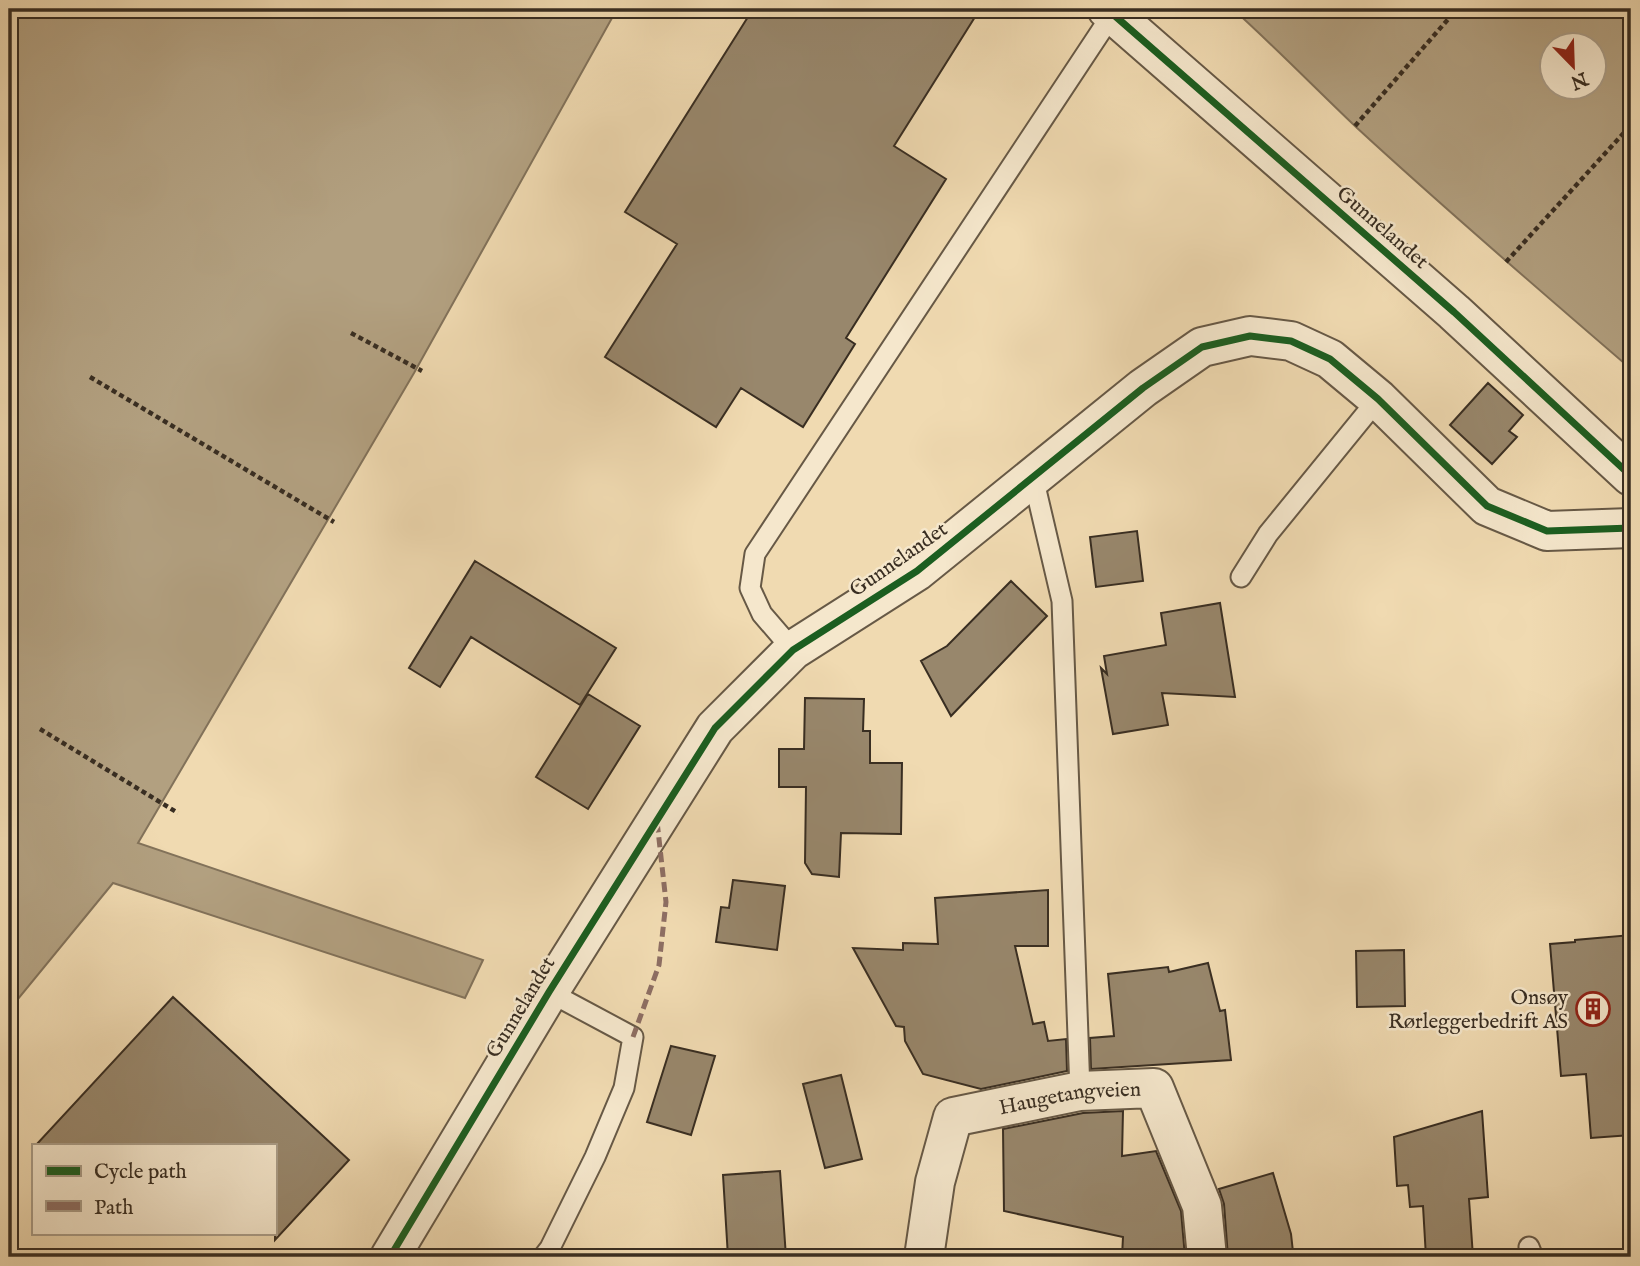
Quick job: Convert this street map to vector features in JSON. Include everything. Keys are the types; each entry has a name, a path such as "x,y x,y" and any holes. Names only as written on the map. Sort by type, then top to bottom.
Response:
{"street":[{"name":"Gunnelandet","path":"1110,11 1454,312 1631,476"},
{"name":"Gunnelandet","path":"390,1257 550,992 715,728 793,650 917,571 1143,388 1202,347 1250,335 1291,341 1330,359 1378,399 1487,506 1547,531 1631,528"},
{"name":"Haugetangveien","path":"924,1257 935,1182 953,1117 1080,1091 1154,1088 1202,1206 1207,1257"}],"lane":[{"path":"793,650 762,614 750,588 755,554 1110,11"},
{"path":"1241,577 1268,534 1378,399"},
{"path":"1033,477 1062,601 1080,1091"},
{"path":"543,1257 551,1248 624,1088 633,1037 550,992"}],"path":[{"path":"1355,126 1457,9"},
{"path":"1506,262 1631,125"},
{"path":"351,333 422,371"},
{"path":"90,377 334,522"},
{"path":"40,729 178,813"}],"shaded area":[{"path":"9,9 617,9 414,373 138,843 483,960 465,998 113,883 9,1010"},
{"path":"1233,9 1631,9 1631,369 1493,250 1356,127"}],"building":[{"path":"753,9 980,9 894,146 946,179 846,338 855,344 803,427 741,388 716,427 605,357 677,244 625,212"},
{"path":"1488,383 1523,415 1509,431 1517,437 1492,464 1450,425"},
{"path":"1137,531 1143,581 1096,587 1090,537"},
{"path":"475,561 616,648 580,705 471,637 440,687 409,668"},
{"path":"1011,581 1047,616 951,716 921,661 947,646"},
{"path":"1220,603 1235,697 1162,693 1168,725 1113,734 1101,668 1107,674 1104,656 1166,645 1161,613"},
{"path":"588,694 640,726 588,809 536,777"},
{"path":"805,698 864,699 863,731 870,731 870,763 902,763 901,834 841,833 839,877 812,874 805,863 806,787 779,787 779,749 804,749"},
{"path":"733,880 785,886 777,950 716,942 721,907 729,908"},
{"path":"1048,890 1048,946 1015,946 1033,1024 1044,1022 1048,1041 1066,1039 1067,1071 981,1089 923,1074 905,1041 904,1027 896,1026 853,948 903,950 903,943 938,944 935,898"},
{"name":"Onsøy Rørleggerbedrift AS","path":"1631,935 1631,1135 1591,1138 1586,1074 1561,1076 1550,944"},
{"path":"1404,950 1405,1006 1357,1007 1356,951"},
{"path":"1208,963 1220,1011 1225,1010 1231,1060 1091,1069 1090,1038 1114,1036 1108,974 1168,967 1169,972"},
{"path":"173,997 349,1160 275,1240 276,1144 37,1144"},
{"path":"671,1046 715,1056 691,1135 647,1122"},
{"path":"841,1075 862,1159 825,1168 803,1084"},
{"path":"1123,1111 1122,1156 1156,1151 1181,1211 1185,1257 1122,1257 1123,1237 1004,1211 1003,1129 1083,1113"},
{"path":"1482,1111 1488,1197 1469,1199 1473,1257 1426,1257 1423,1206 1410,1207 1408,1185 1397,1186 1394,1137"},
{"path":"780,1171 786,1257 728,1257 723,1175"},
{"path":"1273,1173 1291,1234 1293,1252 1257,1257 1228,1257 1224,1204 1219,1189"}],"marked path":[{"path":"633,1037 659,965 666,902 657,821"}],"cycle path":[{"path":"1107,9 1454,312 1631,476"},
{"path":"390,1257 549,992 715,728 793,650 917,571 1143,388 1202,347 1250,336 1291,341 1330,359 1378,399 1487,506 1547,531 1631,528"}],"place":[{"name":"Onsøy Rørleggerbedrift AS","path":"1593,1009"}]}
